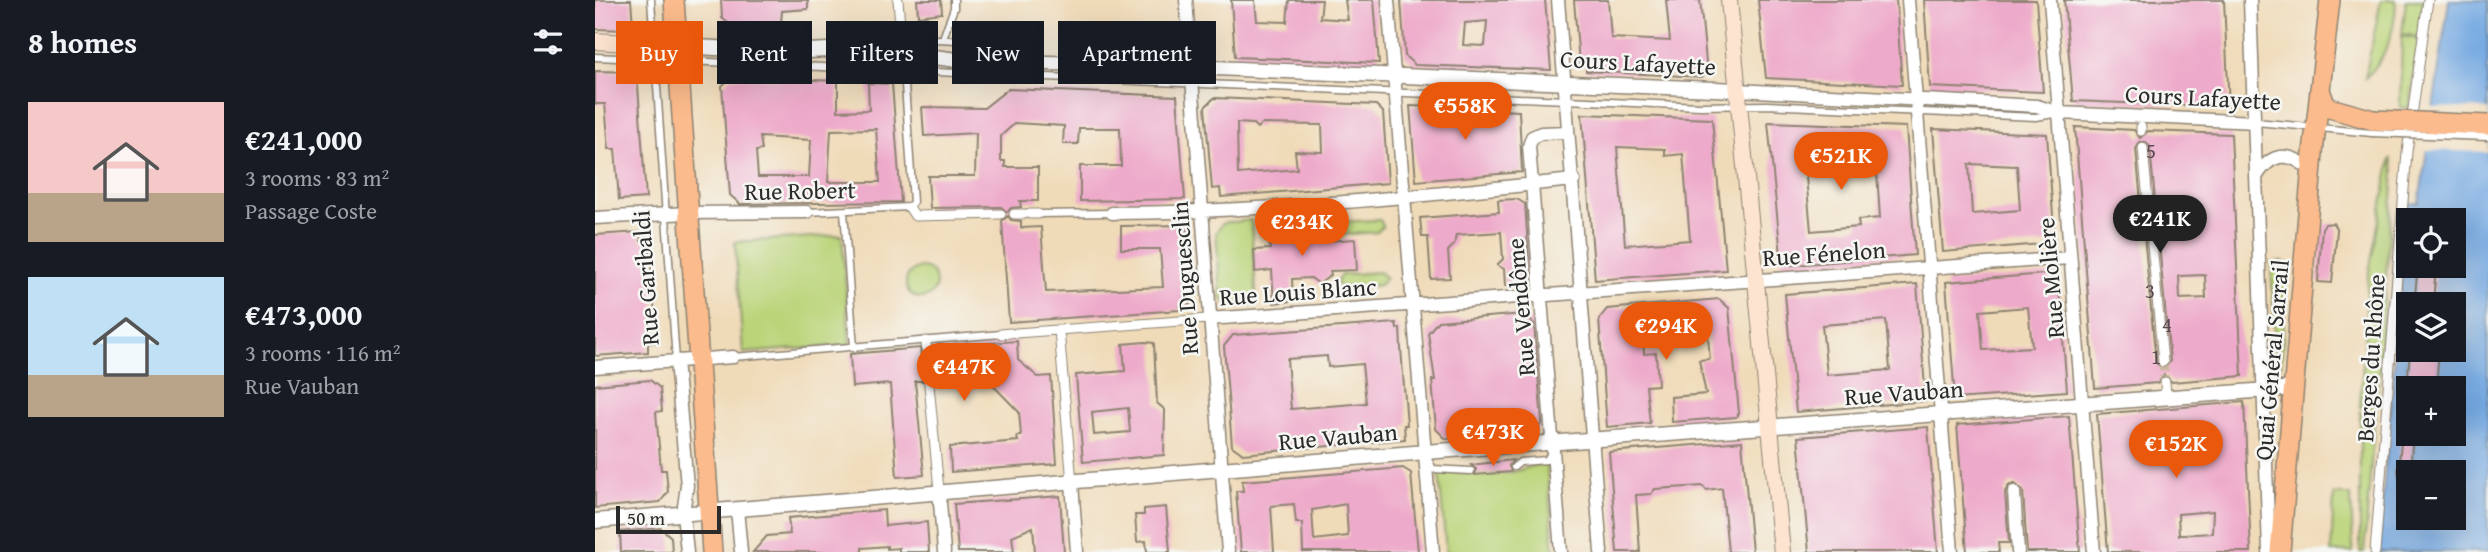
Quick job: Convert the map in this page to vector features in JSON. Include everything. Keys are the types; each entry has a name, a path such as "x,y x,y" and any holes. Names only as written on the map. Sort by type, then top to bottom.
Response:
{"main road":[{"name":"Rue Garibaldi","path":"674,0 676,21"},
{"path":"1729,0 1781,552"},
{"name":"Quai Général Sarrail","path":"2280,552 2315,129 2330,0"},
{"name":"Cours Lafayette","path":"595,41 616,45"},
{"name":"Rue Garibaldi","path":"680,84 712,552"},
{"path":"2320,89 2326,107 2372,127 2488,125"}],"street":[{"path":"898,0 900,21"},
{"name":"Rue Duguesclin","path":"1186,0 1187,21"},
{"path":"1388,0 1433,552"},
{"path":"1558,0 1601,552"},
{"path":"1909,0 1952,552"},
{"name":"Rue Molière","path":"2050,0 2094,552"},
{"name":"Quai Général Sarrail","path":"2250,0 2269,552"},
{"name":"Berges du Rhône","path":"2375,552 2406,161 2428,0"},
{"name":"Cours Lafayette","path":"703,53 826,50"},
{"name":"Cours Lafayette","path":"938,58 1058,64"},
{"name":"Cours Lafayette","path":"1216,74 1393,75 1563,82 1739,98 1916,106 2037,106 2059,113 2256,122"},
{"name":"Rue Duguesclin","path":"1192,84 1228,552"},
{"name":"Rue Vendôme","path":"1561,552 1529,146 1532,137 1541,133 1569,132"},
{"path":"2143,148 2163,362"},
{"path":"2256,177 2265,164 2275,158 2296,158 2312,171"},
{"path":"1112,213 1201,212 1403,197 1574,180"},
{"name":"Rue Robert","path":"909,207 915,216 1001,214"},
{"name":"Rue Robert","path":"595,218 667,216 688,212 807,212"},
{"name":"Rue Fénelon","path":"1582,292 2069,258"},
{"name":"Rue Louis Blanc","path":"1009,333 1582,292"},
{"path":"1059,330 1077,552"},
{"path":"926,341 927,354"},
{"name":"Rue Louis Blanc","path":"595,367 733,358"},
{"name":"Rue Garibaldi","path":"676,361 687,486 684,513 687,552"},
{"path":"928,374 944,552"},
{"name":"Rue Vauban","path":"595,522 939,490 1072,483 1424,452 1941,412 2083,404 2166,390 2295,388"},
{"path":"2014,492 2018,552"},
{"path":"737,509 741,552"}],"lane":[{"name":"Rue Garibaldi","path":"651,0 653,21"},
{"path":"943,38 954,8 954,0"},
{"path":"938,38 952,39"},
{"path":"703,54 1058,69"},
{"path":"595,57 616,55"},
{"path":"1216,76 1394,91 1566,100 1739,98"},
{"name":"Rue Garibaldi","path":"657,84 676,361"},
{"path":"905,85 912,202 909,207"},
{"name":"Cours Lafayette","path":"2256,122 2341,132 2372,127 2488,137"},
{"name":"Rue Robert","path":"807,212 909,207"},
{"path":"844,211 854,348"},
{"path":"1026,214 1112,213"},
{"name":"Rue Louis Blanc","path":"733,358 1009,333"},
{"path":"1514,467 1520,462 1548,460 1553,443"},
{"path":"1424,452 1433,469 1471,471"}],"green space":[{"path":"2381,0 2396,0 2392,32 2385,52 2365,78"},
{"path":"2406,0 2424,0 2419,37 2402,34"},
{"path":"2402,36 2419,39 2409,108 2400,107"},
{"path":"2391,158 2394,171 2380,356 2364,355 2368,277"},
{"path":"1251,220 1257,304 1231,306 1221,298 1216,232 1223,223"},
{"path":"1380,220 1383,226 1377,232 1338,235 1333,231 1338,222"},
{"path":"842,235 850,345 743,353 735,242"},
{"path":"2271,263 2287,264 2283,340 2281,365 2276,366"},
{"path":"921,268 931,273 936,283 931,293 921,298 911,293 906,283 911,273"},
{"path":"1379,272 1386,278 1380,285 1342,288 1336,283 1341,275"},
{"path":"2363,361 2380,363 2376,409 2360,407"},
{"path":"2360,412 2375,414 2364,552 2360,552"},
{"path":"1544,464 1547,467 1554,552 1446,552 1439,472 1502,473"},
{"path":"2334,495 2351,495 2353,552 2331,552"}],"water":[{"path":"2449,0 2488,0 2488,552 2378,552 2396,343 2396,362 2466,362 2466,292 2400,292 2402,278 2466,278 2466,208 2408,208 2408,203 2419,203"}],"pier":[{"path":"2430,107 2488,109 2488,152 2424,150"}],"building":[{"path":"595,0 631,0 633,21 616,21 616,30 595,29"},
{"path":"721,0 808,0 808,9 782,11 781,21 726,21 722,18"},
{"path":"917,0 941,0 942,13 918,16"},
{"path":"1231,0 1255,0 1257,21 1287,22 1289,0 1322,0 1320,18 1348,20 1345,0 1374,0 1379,63 1235,57"},
{"path":"1401,0 1545,0 1551,70 1415,65 1405,56","holes":["1487,21 1485,46 1463,45 1465,23"]},
{"path":"1574,0 1608,0 1611,38 1670,41 1666,0 1700,0 1707,72 1702,77 1586,71 1586,63 1579,64"},
{"path":"1758,0 1896,0 1902,85 1766,78"},
{"path":"1924,0 2036,0 2043,92 1930,87"},
{"path":"2064,0 2224,0 2229,107 2073,101"},
{"path":"595,71 616,72 616,84 638,84 646,198 619,200 615,149 609,149 605,104 595,104"},
{"path":"812,80 826,81 826,84 838,84 838,111 869,110 868,84 892,84 901,202 740,204 730,195 722,86 724,84 812,84","holes":["876,129 880,182 828,182 831,130","760,137 811,140 809,177 758,177 756,151 762,150"]},
{"path":"1008,89 1177,96 1185,199 1080,201 1080,166 1121,166 1120,128 1079,128 1078,144 1063,144 1064,126 1015,123 1001,136 1001,161 1005,161 1005,167 1038,167 1038,201 1020,201 1021,207 1011,208 1007,212 1001,207 930,208 928,176 975,176 976,133 924,136 922,107 984,108"},
{"path":"1214,98 1376,105 1383,112 1388,183 1221,197 1220,188 1212,189 1205,107","holes":["1237,123 1253,124 1257,128 1262,124 1322,125 1323,152 1295,151 1297,169 1238,174"]},
{"path":"1410,106 1519,111 1522,172 1416,181"},
{"path":"1582,114 1712,119 1726,270 1595,280","holes":["1617,147 1665,149 1665,156 1683,154 1690,240 1625,245"]},
{"path":"1768,122 1906,127 1915,255 1782,266","holes":["1804,155 1876,158 1880,218 1858,220 1859,227 1811,231"]},
{"path":"2075,127 2134,130 2140,138 2148,131 2231,134 2242,376 2172,382 2164,375 2158,383 2095,388","holes":["2140,142 2146,142 2150,147 2170,361 2164,369 2156,363 2136,149","2205,275 2206,298 2180,299 2179,276"]},
{"path":"1933,129 2047,134 2055,243 1943,252","holes":["1969,164 2017,166 2020,210 1972,214"]},
{"path":"1517,199 1525,204 1530,276 1523,284 1505,286 1504,269 1497,265 1503,259 1501,232 1456,235 1454,245 1448,251 1450,278 1431,279 1428,237 1422,237 1420,218 1499,212 1498,200"},
{"path":"1008,216 1011,220 1021,221 1021,228 1041,227 1046,292 1163,287 1160,249 1121,249 1121,226 1187,225 1193,300 1188,306 1180,306 1180,310 1009,322 1002,221"},
{"path":"1287,217 1289,238 1308,237 1315,229 1327,235 1328,241 1355,239 1357,270 1330,271 1331,275 1319,284 1311,278 1292,279 1293,301 1274,303 1272,270 1255,272 1254,250 1270,249 1268,219"},
{"path":"2333,223 2337,230 2332,283 2318,282 2322,228 2325,224"},
{"path":"640,232 641,241 649,240 657,342 648,343 648,352 595,356 595,235"},
{"path":"2058,273 2067,391 1955,399 1946,282","holes":["2028,307 2032,347 1983,350 1980,311"]},
{"path":"2417,278 2435,278 2434,292 2415,292"},
{"path":"1917,284 1926,401 1796,412 1785,294","holes":["1886,320 1890,370 1827,375 1822,325"]},
{"path":"1719,299 1729,308 1739,413 1736,417 1672,422 1671,397 1706,394 1699,360 1710,359 1707,326 1643,332 1644,354 1656,353 1658,385 1646,386 1650,423 1607,427 1599,319 1607,309"},
{"path":"1524,314 1534,324 1542,423 1535,432 1446,439 1436,429 1432,380 1435,380 1428,333 1438,321"},
{"path":"1396,323 1397,329 1400,328 1407,425 1404,425 1405,439 1243,454 1232,446 1224,346 1233,335","holes":["1327,356 1328,367 1362,364 1366,403 1291,409 1287,359"]},
{"path":"1017,341 1018,360 1038,377 1051,376 1057,464 951,472 950,447 1018,441 1017,436 1021,436 1019,412 985,377 936,380 934,371 928,367 922,371 922,381 915,381 924,475 897,477 890,384 852,387 850,354 920,348 921,357 927,361 933,358 934,347"},
{"path":"1154,343 1157,403 1165,410 1164,455 1083,462 1076,375 1125,371 1123,344","holes":["1128,408 1130,432 1094,435 1092,412"]},
{"path":"2409,362 2438,362 2437,376 2408,376"},
{"path":"650,380 660,388 662,411 656,412 661,470 666,470 668,492 660,502 595,508 595,385"},
{"path":"2244,402 2251,552 2108,552 2097,414","holes":["2213,511 2212,533 2179,535 2178,514"]},
{"path":"2069,416 2080,552 2027,552 2023,491 2014,483 2009,485 2005,492 2009,543 1998,543 1999,552 1967,552 1957,425"},
{"path":"1928,427 1938,552 1809,552 1798,437"},
{"path":"1742,441 1752,552 1728,552 1722,488 1706,490 1703,486 1655,489 1651,494 1636,495 1640,552 1617,552 1609,452"},
{"path":"2401,446 2412,446 2411,460 2399,460"},
{"path":"1513,460 1509,466 1511,472 1475,475 1476,469 1471,465"},
{"path":"1403,468 1411,473 1418,552 1303,552 1302,523 1296,523 1294,504 1271,506 1274,552 1241,552 1236,491 1243,491 1242,481","holes":["1346,504 1348,536 1314,540 1312,510"]},
{"path":"1060,496 1064,552 1035,552 1033,527 1012,536 1014,552 958,552 954,504"},
{"path":"1166,507 1170,552 1147,552 1146,541 1137,542 1135,515 1144,515 1144,509"},
{"path":"884,510 885,526 927,522 929,552 899,552 899,548 887,549 887,546 862,548 862,552 753,552 767,536 790,534 788,518"},
{"path":"661,528 671,537 672,552 621,552 620,532"}],"tunnel":[{"path":"927,354 928,374"},
{"path":"2163,362 2165,382"}]}
